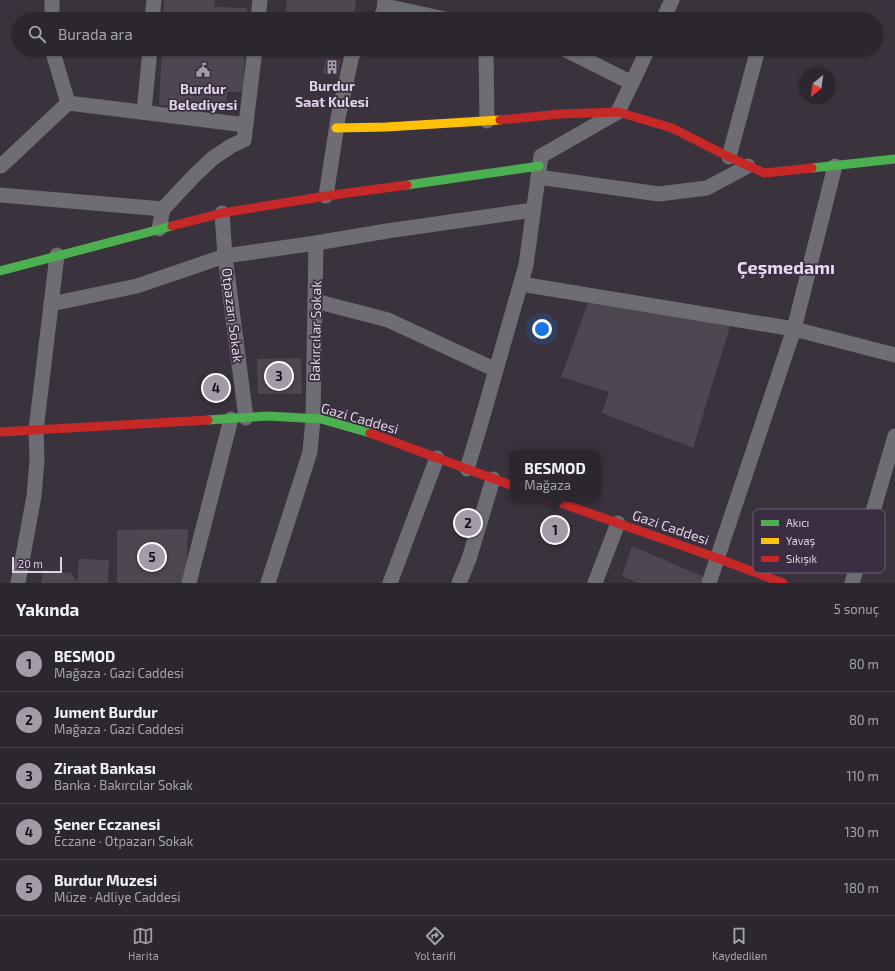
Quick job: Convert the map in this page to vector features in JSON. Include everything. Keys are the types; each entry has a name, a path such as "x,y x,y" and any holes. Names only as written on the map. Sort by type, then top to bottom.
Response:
{"street":[{"path":"52,0 52,12"},
{"path":"153,12 154,0"},
{"path":"259,12 260,0"},
{"path":"666,12 672,0"},
{"path":"383,8 406,12"},
{"path":"54,56 68,103"},
{"path":"144,112 149,56"},
{"path":"159,229 163,209 193,177 213,158 231,146 244,140 253,56"},
{"path":"326,196 336,128 352,56"},
{"path":"486,56 486,121"},
{"path":"578,56 632,83"},
{"path":"466,470 526,265 541,156 618,112 645,56"},
{"path":"729,157 756,56"},
{"path":"0,166 68,103 246,125"},
{"path":"336,128 386,127 486,121 559,114 618,112 672,128 764,174 895,159"},
{"path":"0,271 222,213 326,196 539,172 660,194 707,188 748,166"},
{"path":"709,583 794,329 834,166"},
{"path":"0,195 163,209"},
{"path":"51,304 137,286 225,256 534,210"},
{"name":"Otpazarı Sokak","path":"222,213 225,256 246,418"},
{"name":"Bakırcılar Sokak","path":"268,583 310,452 316,243"},
{"path":"18,583 34,496 37,460 36,430 57,255"},
{"path":"520,284 794,329 895,355"},
{"path":"315,301 388,320 496,370"},
{"name":"Gazi Caddesi","path":"0,432 268,416 321,419 364,431 466,470 510,485"},
{"path":"189,583 231,418"},
{"path":"874,509 895,436"},
{"path":"390,583 437,458"},
{"path":"459,583 469,559 493,479"},
{"name":"Gazi Caddesi","path":"558,502 753,572"},
{"path":"595,583 618,523"},
{"name":"Gazi Caddesi","path":"757,573 783,583"},
{"path":"852,583 855,573"}],"building":[{"path":"164,0 215,0 214,7 247,8 247,12 163,12"},
{"path":"287,0 356,0 355,12 285,12"},
{"name":"Burdur Belediyesi","path":"162,56 245,56 243,92 227,92 226,108 159,105"},
{"name":"Burdur Saat Kulesi","path":"326,58 340,60 338,76 323,73"},
{"path":"588,303 730,326 693,448 602,413 609,392 561,377"},
{"path":"301,358 302,394 258,394 257,359"},
{"path":"188,529 186,583 117,583 117,530"},
{"path":"632,546 706,578 705,583 638,583 622,576"},
{"path":"79,559 109,560 108,583 41,583 43,570 71,573 77,582"}],"traffic: fast":[{"path":"812,168 895,159"},
{"path":"407,185 539,166"},
{"path":"0,271 172,226"},
{"path":"208,420 268,416 321,419 370,433"}],"traffic: slow":[{"path":"336,128 386,127 500,120"}],"traffic: jam":[{"path":"500,120 559,114 618,112 672,128 764,173 812,168"},
{"path":"172,226 222,213 326,196 407,185"},
{"path":"0,432 208,420"},
{"path":"370,433 510,485"},
{"path":"558,502 753,572"},
{"path":"757,573 783,583"}],"place":[{"name":"Burdur Saat Kulesi","path":"332,67"},
{"name":"Burdur Belediyesi","path":"203,70"},
{"name":"Ziraat Bankası","path":"279,376"},
{"name":"Şener Eczanesi","path":"216,388"},
{"name":"Jument Burdur","path":"468,523"},
{"name":"BESMOD","path":"555,530"},
{"name":"Burdur Muzesi","path":"152,557"}],"district":[{"name":"Çeşmedamı","path":"786,267"}]}
